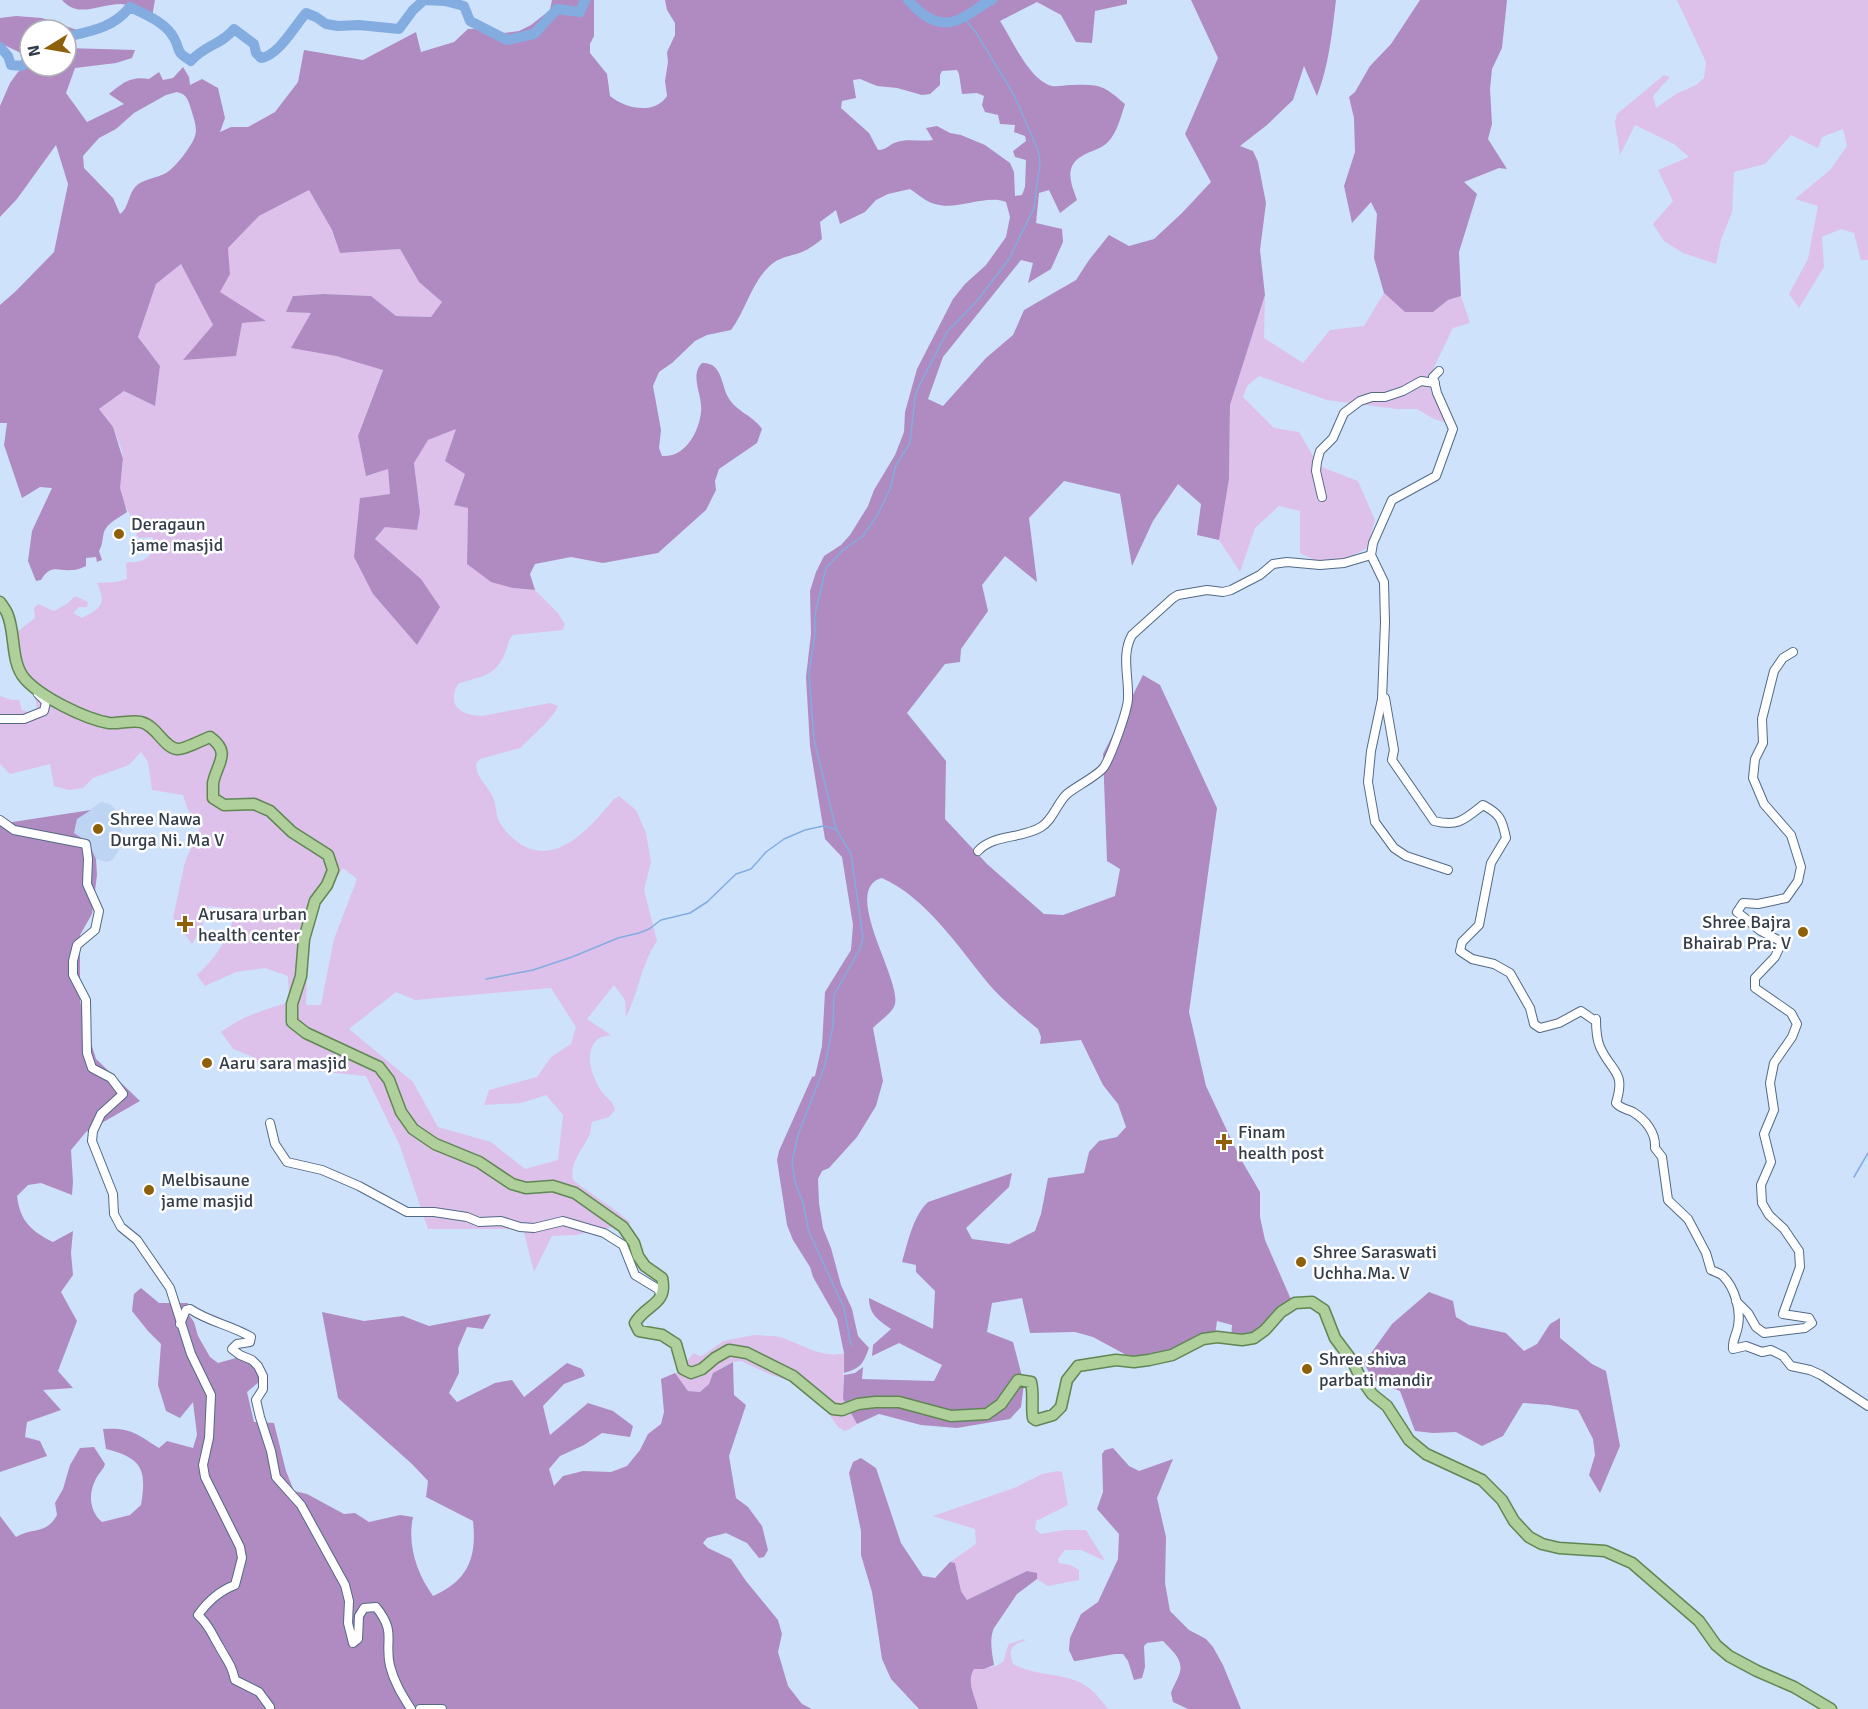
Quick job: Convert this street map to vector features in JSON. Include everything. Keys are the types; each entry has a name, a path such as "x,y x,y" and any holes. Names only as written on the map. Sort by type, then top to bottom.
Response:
{"main road":[{"path":"0,602 8,614 16,662 23,678 33,686 60,704 87,717 110,723 140,722 154,728 170,747 178,750 194,742 210,738 219,743 222,752 213,782 213,798 224,805 254,804 270,811 292,832 328,855 333,870 327,885 315,901 307,930 301,976 292,1004 292,1022 306,1033 379,1067 388,1080 401,1112 413,1129 435,1144 479,1162 512,1184 526,1188 553,1186 575,1193 623,1227 634,1243 638,1256 645,1266 662,1278 665,1289 662,1297 639,1316 635,1323 639,1331 662,1335 676,1344 683,1369 691,1373 702,1369 729,1350 747,1353 793,1376 833,1409 842,1410 858,1404 875,1402 899,1402 951,1416 987,1414 1001,1404 1018,1380 1031,1382 1034,1394 1031,1409 1033,1418 1036,1420 1053,1415 1061,1407 1067,1380 1078,1366 1103,1361 1149,1360 1172,1355 1203,1339 1254,1338 1265,1330 1281,1312 1295,1303 1312,1302 1324,1310 1335,1338 1353,1362 1360,1377 1372,1394 1387,1406 1410,1440 1426,1454 1482,1480 1502,1500 1514,1521 1529,1537 1542,1544 1559,1548 1605,1551 1632,1563 1700,1621 1716,1645 1729,1656 1794,1687 1831,1709"}],"street":[{"path":"1439,371 1433,378 1453,429 1436,476 1392,500 1376,534 1371,555 1384,582 1385,593 1382,699 1371,751 1368,782 1375,822 1394,848 1406,856 1448,870"},
{"path":"1323,497 1316,471 1317,462 1320,451 1333,438 1344,413 1360,401 1385,397 1403,391 1421,381 1435,382"},
{"path":"978,851 985,843 1043,826 1067,794 1103,769 1127,711 1126,672 1129,640 1132,634 1173,598 1207,590 1223,592 1231,590 1260,575 1273,564 1287,562 1320,565 1344,563 1371,555"},
{"path":"1382,699 1384,698 1394,750 1392,760 1434,820 1447,824 1463,821 1483,805 1503,820 1506,838 1491,863 1479,925 1462,942 1460,951 1472,959 1494,964 1510,973 1530,1008 1534,1024 1540,1028 1559,1023 1581,1011 1594,1020 1596,1019 1597,1037 1601,1048 1611,1063 1621,1086 1616,1103 1633,1112 1650,1126 1655,1148 1662,1157 1668,1200 1688,1219 1706,1253 1711,1270 1723,1276 1736,1301 1748,1313 1756,1327 1764,1333 1805,1328 1812,1323 1809,1318 1783,1314 1800,1267 1798,1251 1784,1229 1769,1215 1762,1203 1761,1185 1771,1162 1764,1134 1774,1110 1770,1083 1774,1063 1792,1037 1797,1024 1791,1013 1755,988 1755,978 1775,957 1782,942 1761,931 1737,912 1743,903 1758,904 1786,898 1798,882 1801,867 1791,835 1764,804 1753,778 1755,759 1763,743 1762,719 1774,672 1783,658 1793,652"},
{"path":"0,719 24,719 44,711 46,702 33,686"},
{"path":"0,820 14,830 86,844 87,884 99,911 94,930 77,945 73,961 74,975 86,999 87,1053 92,1068 111,1078 123,1094 101,1114 93,1131 92,1141 112,1194 114,1215 121,1227 137,1240 171,1288 180,1324 191,1354 211,1395 209,1438 203,1465 205,1477 240,1547 242,1558 235,1586 225,1588 206,1604 198,1615 210,1626 231,1664 235,1680 259,1692 270,1709"},
{"path":"270,1124 275,1144 287,1162 322,1170 359,1186 407,1212 467,1217 479,1222 501,1221 520,1227 534,1228 563,1221 604,1233 623,1245 635,1275 658,1289 662,1297"},
{"path":"1736,1301 1739,1319 1732,1340 1732,1349 1746,1346 1762,1352 1771,1350 1783,1356 1791,1366 1821,1374 1868,1406"},
{"path":"180,1324 186,1310 190,1309 210,1321 231,1326 251,1336 250,1342 237,1344 232,1349 252,1360 258,1366 262,1376 263,1389 256,1400 276,1477 301,1505 345,1585 349,1601 348,1623 353,1643 358,1639 359,1616 364,1608 376,1607 382,1614 390,1633 389,1664 396,1686 411,1709"},
{"path":"420,1709 442,1709"}],"shaded area":[{"path":"62,0 155,0 152,17 125,4 82,10 68,6"},
{"path":"552,0 594,0 594,36 590,44 590,53 607,74 610,96 632,107 648,108 662,102 667,96 665,81 667,52 675,35 675,23 667,10 665,0 1127,0 1127,4 1095,11 1092,43 1076,42 1061,15 1037,2 1000,21 1029,68 1044,82 1052,86 1100,87 1125,104 1114,134 1108,142 1074,162 1070,178 1077,200 1060,213 1049,190 1039,193 1036,223 1062,229 1063,242 1051,269 1028,283 1033,263 1021,260 943,357 928,399 943,406 986,358 1013,335 1024,310 1076,280 1109,235 1129,246 1154,239 1211,182 1185,134 1218,58 1191,0 1336,0 1327,61 1317,96 1304,66 1293,100 1267,125 1240,146 1253,151 1258,162 1266,203 1260,250 1265,295 1230,405 1229,479 1219,540 1197,535 1201,504 1178,484 1153,521 1132,566 1120,494 1064,481 1029,518 1037,582 1005,556 982,585 988,611 961,649 960,662 945,664 907,713 946,761 945,819 987,864 1044,914 1063,915 1115,896 1120,869 1107,861 1103,754 1143,675 1160,685 1217,808 1189,1012 1206,1086 1239,1156 1260,1192 1260,1217 1265,1240 1293,1304 1260,1332 1231,1340 1232,1325 1217,1321 1215,1335 1141,1363 1093,1337 1075,1332 1030,1333 1022,1298 992,1303 987,1332 1013,1342 1024,1384 1021,1407 1010,1419 957,1428 921,1425 879,1414 857,1424 843,1399 844,1375 855,1373 863,1367 862,1379 934,1381 942,1365 899,1343 872,1356 873,1345 891,1329 875,1316 869,1298 933,1329 935,1291 916,1272 916,1265 902,1262 918,1214 928,1202 1012,1173 1009,1187 966,1228 972,1239 1009,1244 1035,1231 1048,1178 1084,1173 1089,1152 1099,1141 1117,1137 1126,1127 1118,1104 1103,1085 1081,1040 1040,1044 1041,1037 1038,1029 992,988 940,924 912,897 898,886 882,878 871,886 867,899 869,916 894,992 893,1008 873,1028 883,1081 876,1106 857,1137 829,1168 822,1171 818,1179 823,1228 841,1285 852,1309 858,1336 869,1348 863,1362 854,1369 844,1373 844,1353 837,1319 787,1225 777,1160 812,1077 815,1076 822,1046 825,992 851,950 853,925 842,857 825,839 810,746 806,677 811,634 810,591 824,556 841,545 850,535 895,455 904,432 905,412 917,369 953,299 965,284 986,265 1006,237 1010,217 1006,202 990,200 944,206 928,202 910,189 888,194 876,200 865,212 840,224 836,210 820,222 822,239 805,251 776,261 765,271 731,330 707,335 695,341 659,372 653,386 661,430 659,448 662,456 678,453 694,435 701,412 696,380 698,368 702,363 714,366 731,402 759,424 762,429 757,443 719,469 715,481 716,490 706,510 658,553 603,563 571,557 535,564 530,574 535,590 513,588 491,582 467,564 468,508 454,505 465,474 445,461 456,429 428,440 414,463 420,512 417,530 385,527 375,539 421,579 440,607 417,645 373,594 354,557 360,498 390,494 388,469 366,476 358,436 383,370 336,356 291,348 311,313 286,312 293,296 324,294 371,296 396,316 431,317 442,302 419,282 400,249 340,253 332,230 309,190 259,216 228,248 230,274 220,292 266,321 242,323 236,356 183,360 213,325 181,264 156,284 138,337 160,366 155,406 124,391 99,409 113,427 123,459 120,488 127,512 111,523 104,532 99,551 102,560 97,562 96,557 86,558 84,567 74,570 55,569 48,572 41,580 36,581 28,561 32,531 52,488 40,487 22,498 4,445 7,423 0,423 0,305 54,252 68,184 56,145 17,199 0,217 0,106 10,83 18,72 18,78 71,78 66,93 87,122 124,104 109,94 123,84 137,79 149,79 159,72 163,80 173,78 183,67 189,77 190,85 202,79 218,88 225,118 220,132 231,127 248,127 275,112 298,82 304,50 363,60 416,32 421,52 454,42 468,29 494,28 503,33 519,31 550,10","holes":["957,70 962,94 977,93 984,96 982,105 985,112 998,115 1000,124 1015,125 1014,132 1025,136 1026,141 1013,151 1015,157 1026,160 1025,187 1022,195 1015,196 1014,172 1010,163 985,145 937,126 926,128 933,140 901,141 878,150 869,133 841,108 842,101 856,98 853,80 860,79 877,86 897,88 922,95 930,94 940,85 942,71","180,93 188,100 196,126 193,140 170,170 136,186 120,214 113,198 84,168 83,156 99,138 116,129 134,113 166,95"]},
{"path":"1420,0 1507,0 1502,48 1492,69 1490,89 1492,124 1488,139 1507,169 1499,168 1464,182 1477,194 1459,252 1461,296 1448,300 1433,312 1405,312 1384,293 1374,258 1377,214 1371,202 1352,223 1344,186 1355,152 1354,118 1349,97 1355,92 1370,66 1391,44"},
{"path":"1677,0 1868,0 1868,260 1861,260 1854,233 1841,229 1822,237 1824,267 1799,308 1789,294 1808,259 1818,206 1795,199 1830,170 1847,146 1843,129 1822,137 1818,148 1791,135 1765,164 1734,172 1732,212 1721,240 1716,264 1683,253 1664,241 1653,224 1673,201 1658,170 1689,157 1674,144 1635,125 1620,155 1615,122 1617,114 1664,75 1670,77 1653,96 1656,108 1704,78 1706,62"},
{"path":"16,16 42,18 18,18 18,52 0,43 0,18"},
{"path":"78,48 135,50 132,58 116,63 78,68"},
{"path":"309,190 332,230 340,253 400,249 419,282 442,302 431,317 396,316 371,296 324,294 293,296 287,312 311,313 292,348 336,356 383,369 358,436 366,475 388,468 390,494 360,498 373,594 417,645 421,579 375,540 385,527 420,512 414,462 428,440 456,429 465,474 454,505 468,507 467,564 513,588 535,590 558,613 565,624 563,630 513,635 501,661 491,672 458,684 455,692 455,704 458,708 474,715 482,716 550,703 558,706 544,725 520,748 480,759 476,764 478,774 495,802 498,819 502,826 519,843 533,850 547,851 560,847 584,831 619,796 636,810 646,833 651,862 644,890 657,941 647,959 626,1017 625,1000 614,985 587,1019 611,1035 598,1039 593,1044 590,1058 595,1080 615,1110 609,1117 592,1122 590,1134 577,1157 572,1174 573,1180 631,1223 576,1235 552,1236 534,1272 523,1229 428,1229 400,1146 366,1076 265,1069 251,1056 233,1049 221,1032 245,1018 289,1002 288,976 265,968 236,972 205,986 197,975 222,945 235,909 209,906 201,929 192,944 173,918 185,862 201,824 188,810 183,795 152,790 148,762 141,752 129,765 93,778 83,788 69,790 54,786 50,764 10,774 0,764 0,696 19,700 22,710 28,712 37,709 35,695 18,659 17,632 35,618 34,608 38,604 54,611 67,604 75,596 88,602 87,607 79,607 73,613 82,618 98,608 102,601 97,583 127,579 126,563 145,559 154,547 152,537 139,538 136,535 138,531 121,494 123,463 118,439 99,409 124,391 155,406 160,366 138,337 156,284 181,264 213,325 184,360 242,323 264,321 219,292 230,274 228,248 259,216","holes":["343,868 357,879 334,939 321,1005 306,1005 308,934 317,908","551,988 576,1027 571,1044 551,1057 537,1077 489,1090 484,1105 521,1103 546,1095 563,1115 558,1160 525,1169 491,1142 438,1127 413,1082 349,1029 396,992 415,1000"]},
{"path":"1384,293 1405,312 1433,312 1448,300 1461,296 1470,323 1453,328 1433,369 1430,390 1448,423 1434,419 1417,409 1396,409 1327,400 1259,376 1247,386 1243,397 1274,428 1299,432 1319,466 1358,481 1375,520 1367,548 1341,562 1314,560 1300,553 1300,511 1279,506 1255,528 1240,572 1219,540 1229,479 1230,405 1265,295 1264,338 1303,363 1330,330 1364,326"},
{"name":"Shree Nawa Durga Ni. Ma V","path":"101,802 110,804 118,812 122,826 118,852 112,860 107,862 96,859 88,842 74,833 77,819"},
{"path":"91,810 77,819 74,833 88,842 96,859 97,875 92,914 80,935 80,1000 96,1059 140,1101 86,1132 71,1150 72,1195 41,1183 28,1185 17,1196 24,1219 39,1234 53,1242 73,1231 71,1253 73,1275 61,1292 77,1321 58,1371 73,1388 43,1390 61,1410 27,1422 25,1437 40,1441 47,1456 0,1472 0,822"},
{"path":"141,1288 159,1303 188,1303 189,1315 194,1322 198,1336 210,1357 218,1363 236,1358 254,1362 260,1381 247,1392 254,1422 274,1423 286,1471 294,1491 307,1494 344,1514 355,1513 369,1522 400,1515 413,1517 412,1549 422,1578 433,1596 455,1583 468,1567 473,1546 473,1521 426,1497 428,1481 338,1398 322,1312 364,1321 403,1316 429,1326 491,1314 483,1329 467,1327 458,1348 459,1373 449,1393 457,1402 495,1383 512,1380 524,1397 567,1363 582,1369 585,1376 564,1384 543,1406 550,1435 588,1403 613,1411 633,1426 630,1437 602,1433 584,1445 560,1456 549,1469 554,1486 563,1476 583,1471 611,1472 627,1466 640,1450 648,1434 661,1424 664,1412 661,1379 675,1373 688,1391 700,1392 709,1384 713,1373 733,1362 734,1395 746,1405 729,1456 736,1498 748,1507 762,1526 768,1550 764,1557 759,1558 747,1543 726,1533 707,1538 703,1543 708,1548 731,1559 778,1620 782,1634 778,1652 788,1686 802,1704 812,1709 0,1709 0,1516 16,1537 44,1528 57,1515 55,1503 63,1489 70,1465 80,1448 94,1447 105,1464 91,1492 91,1503 95,1513 102,1522 130,1515 141,1505 142,1474 139,1467 128,1456 106,1449 103,1429 133,1432 159,1448 167,1441 193,1448 197,1435 193,1402 180,1418 166,1411 158,1385 161,1344 132,1311 134,1294"},
{"path":"1429,1292 1453,1301 1456,1317 1469,1325 1506,1333 1524,1351 1537,1344 1550,1324 1560,1318 1560,1338 1592,1364 1606,1371 1620,1446 1600,1493 1589,1475 1595,1455 1593,1439 1578,1410 1523,1403 1503,1436 1482,1446 1456,1432 1415,1431 1400,1391 1373,1380 1364,1363 1392,1324"},
{"path":"754,1335 780,1337 821,1353 844,1353 843,1399 857,1424 845,1431 838,1427 826,1410 792,1382 741,1361 732,1362 713,1373 709,1384 700,1392 688,1391 675,1374 694,1353 699,1356 704,1355 723,1341"},
{"path":"1113,1448 1129,1466 1139,1471 1173,1459 1157,1498 1166,1537 1165,1583 1170,1611 1189,1630 1206,1639 1213,1647 1241,1709 1188,1709 1173,1702 1171,1693 1179,1675 1180,1665 1177,1656 1163,1641 1147,1643 1144,1646 1145,1667 1142,1678 1134,1680 1128,1661 1123,1654 1074,1661 1069,1650 1070,1638 1081,1614 1098,1602 1118,1559 1119,1534 1097,1509 1103,1492 1102,1454 1105,1450"},
{"path":"861,1458 876,1468 901,1543 923,1576 935,1578 950,1562 955,1563 961,1591 967,1600 1027,1571 1037,1573 1037,1579 1017,1594 992,1632 994,1665 984,1669 974,1669 971,1684 978,1709 919,1709 891,1679 882,1659 872,1592 861,1555 861,1531 849,1473 853,1462"},
{"path":"1062,1472 1068,1505 1036,1521 1035,1529 1041,1534 1064,1530 1086,1530 1105,1561 1081,1550 1065,1550 1058,1559 1059,1563 1079,1570 1079,1580 1048,1586 1037,1579 1036,1573 1027,1571 967,1600 961,1591 955,1563 950,1562 976,1544 975,1529 933,1516 1014,1488 1042,1474"},
{"path":"1024,1639 1025,1641 1012,1649 1013,1664 1030,1671 1081,1683 1093,1691 1108,1709 978,1709 971,1684 974,1669 990,1668 1002,1663 1009,1644"}],"waterway":[{"path":"78,34 109,24 130,7 155,19 166,28 174,38 180,53 191,61 234,29 254,44 256,53 261,58 280,47 306,13 326,24 399,29 413,10 424,0 445,1 464,6 470,21 507,40 534,34 557,9 580,12 585,0"},
{"path":"908,0 927,17 940,22 956,21 992,0"},
{"path":"851,1345 844,1308 809,1232 803,1203 795,1182 792,1162 798,1135 825,1065 833,1026 834,995 860,949 863,938 851,854 836,829 814,740 809,672 815,634 815,614 826,568 844,549 863,536 878,514 890,489 896,465 910,443 915,397 919,386 947,332 977,301 1009,259 1034,208 1040,163 1038,150 1014,95 975,31 963,17"},
{"path":"0,47 8,56 11,65 18,66"},
{"path":"486,979 533,970 618,938 639,933 661,920 690,913 707,902 736,874 751,869 766,852 784,839 805,830 823,826 835,829"},
{"path":"1854,1177 1868,1153"}],"place":[{"name":"Deragaun jame masjid","path":"119,534"},
{"name":"Shree Nawa Durga Ni. Ma V","path":"98,829"},
{"name":"Arusara urban health center","path":"185,924"},
{"name":"Shree Bajra Bhairab Pra. V","path":"1803,932"},
{"name":"Aaru sara masjid","path":"207,1063"},
{"name":"Finam health post","path":"1224,1142"},
{"name":"Melbisaune jame masjid","path":"149,1190"},
{"name":"Shree Saraswati Uchha.Ma. V","path":"1301,1262"},
{"name":"Shree shiva parbati mandir","path":"1307,1369"}]}
